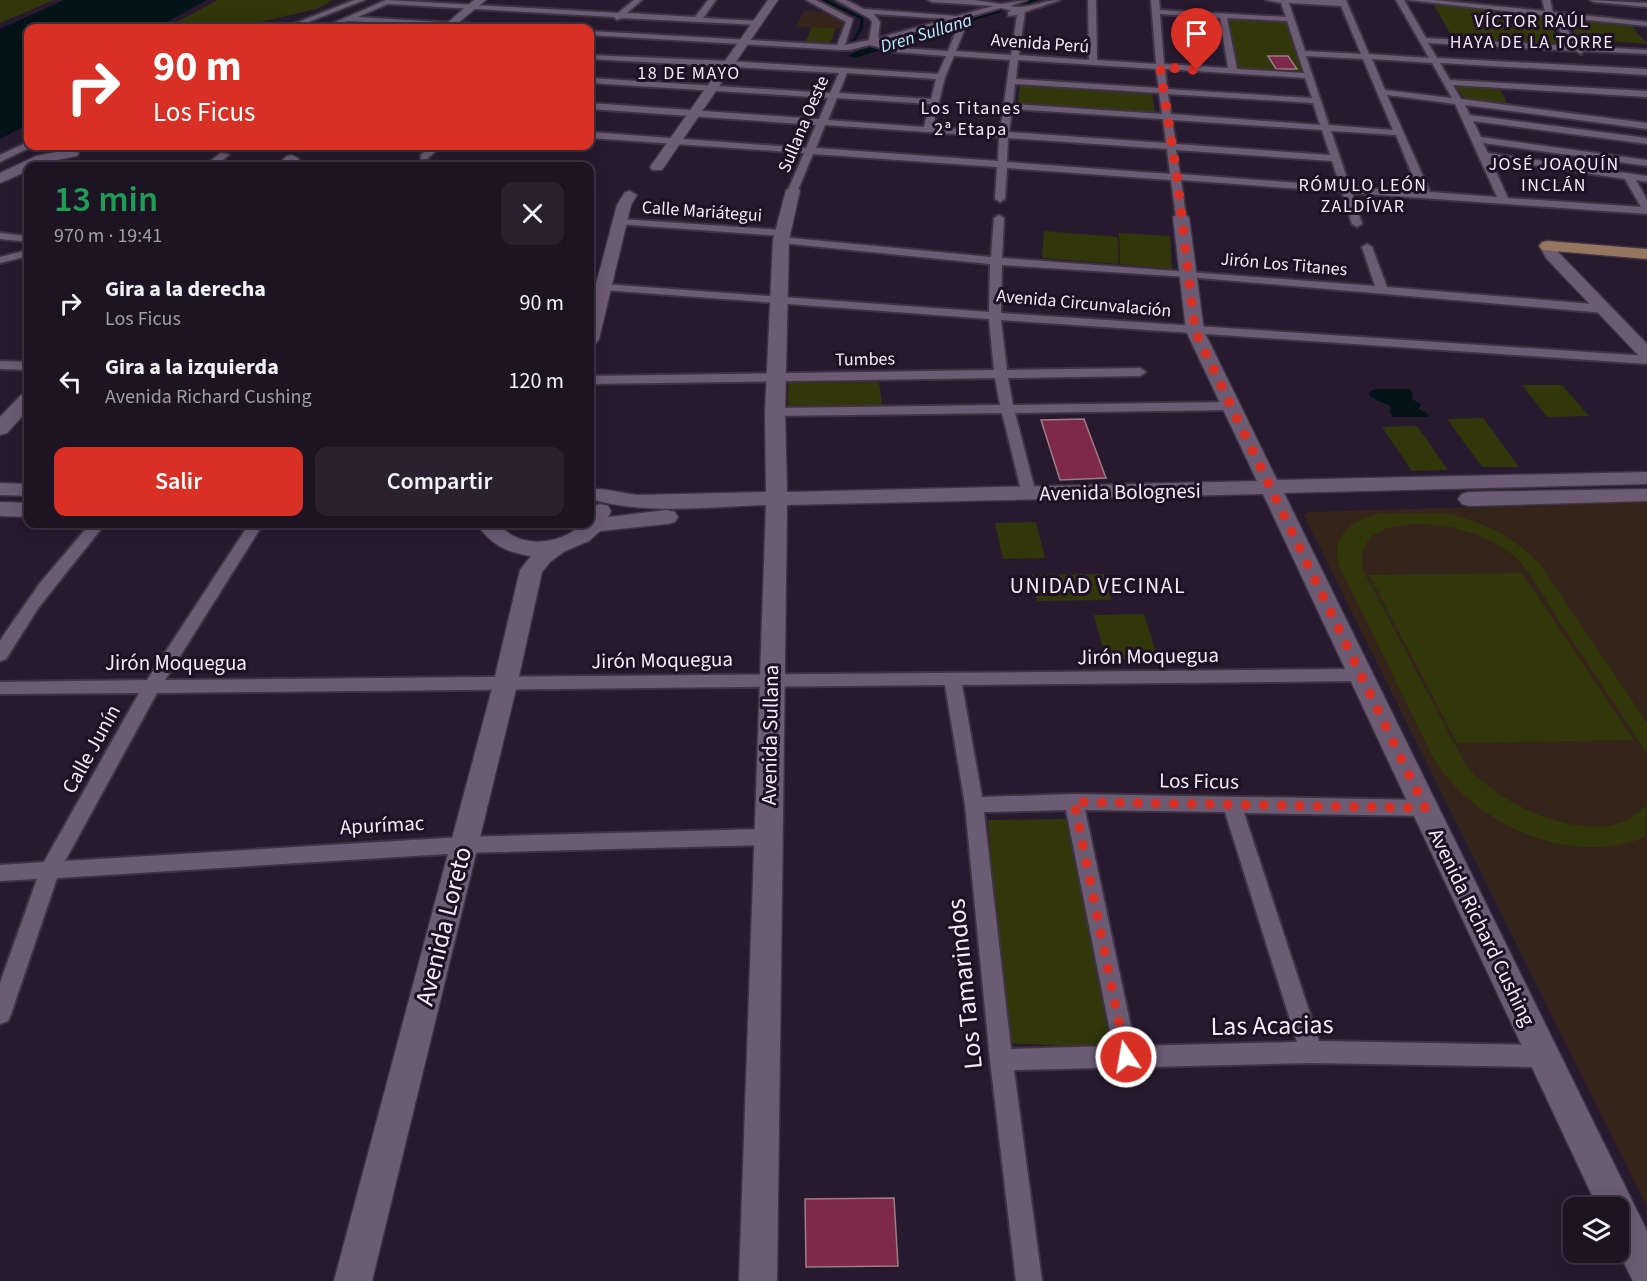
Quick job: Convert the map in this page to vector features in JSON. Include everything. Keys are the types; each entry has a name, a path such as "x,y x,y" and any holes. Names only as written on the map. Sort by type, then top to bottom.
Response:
{"main road":[{"path":"657,167 773,0"},
{"path":"452,24 478,3"},
{"path":"0,166 48,152 65,150"},
{"path":"35,162 71,150"},
{"path":"0,178 24,167"},
{"name":"Avenida Sullana","path":"758,1281 767,837 777,506 776,378 782,236 793,190"},
{"path":"594,304 596,286 621,222 624,205 630,195"},
{"name":"Avenida Richard Cushing","path":"1181,217 1195,331 1612,1197"},
{"path":"1550,250 1647,254"},
{"path":"1550,250 1647,262"},
{"path":"1550,250 1647,354"},
{"path":"0,429 24,403"},
{"name":"Avenida Bolognesi","path":"594,492 616,500 638,502 777,506 1275,496 1647,478"},
{"path":"0,489 24,490"},
{"name":"Avenida Bolognesi","path":"595,525 641,518 777,506 1029,494 1647,495"},
{"path":"594,495 601,508 595,525"},
{"path":"0,509 24,510"},
{"path":"486,528 523,558 542,557 558,546 573,541 591,528"},
{"name":"Avenida Loreto","path":"354,1281 505,685 523,558"},
{"name":"Avenida Richard Cushing","path":"1629,1232 1647,1270"}],"street":[{"path":"297,24 361,0"},
{"path":"594,34 638,0"},
{"path":"697,20 712,0"},
{"path":"810,0 850,21 840,48"},
{"path":"840,0 862,11 876,22 880,46"},
{"path":"932,0 1005,6 1019,10"},
{"path":"880,46 1023,0"},
{"path":"1001,17 1056,0"},
{"path":"1092,0 1093,63"},
{"name":"Avenida Richard Cushing","path":"1155,0 1160,67 1181,217"},
{"path":"1270,0 1343,2 1426,195"},
{"path":"1285,0 1289,19 1310,76 1357,224"},
{"path":"1400,0 1460,102 1479,140 1483,155 1504,201"},
{"path":"1412,0 1647,24"},
{"path":"1546,0 1550,14 1601,77"},
{"path":"1594,0 1647,5"},
{"path":"336,24 390,1 478,3 563,11 757,23"},
{"path":"563,11 577,2"},
{"path":"1000,199 1004,135 1016,59 1019,10"},
{"path":"862,11 965,17"},
{"path":"1157,12 1289,19"},
{"path":"1223,15 1233,72"},
{"path":"348,19 410,24"},
{"path":"951,31 971,25"},
{"path":"928,130 941,77 961,28"},
{"name":"Avenida Perú","path":"594,35 840,48 880,46 1016,59 1310,76"},
{"path":"1423,40 1647,52"},
{"path":"880,46 909,43"},
{"path":"1302,53 1647,72"},
{"path":"594,57 729,63 941,77"},
{"name":"Sullana Oeste","path":"793,190 843,71"},
{"path":"594,80 935,102"},
{"path":"1012,81 1317,101"},
{"path":"1448,82 1647,94"},
{"path":"1607,85 1614,93 1618,103"},
{"path":"1383,92 1647,126"},
{"path":"594,106 1335,158"},
{"path":"1009,106 1400,133"},
{"path":"1622,113 1626,123"},
{"path":"1467,117 1647,141"},
{"path":"594,135 1647,210"},
{"path":"1479,140 1647,163"},
{"path":"0,159 24,147"},
{"path":"424,157 432,150"},
{"path":"215,162 225,155"},
{"path":"1483,155 1647,179"},
{"path":"1629,177 1647,210"},
{"path":"999,218 995,314 1001,375 1006,410 1029,494"},
{"name":"Calle Mariátegui","path":"621,222 782,236"},
{"path":"0,236 24,239"},
{"name":"Jirón Los Titanes","path":"782,236 996,261 1188,274 1604,309"},
{"path":"1367,247 1382,290"},
{"path":"0,260 24,254"},
{"name":"Avenida Circunvalación","path":"596,286 995,314 1195,331 1647,360"},
{"path":"0,365 24,366"},
{"name":"Tumbes","path":"594,380 1140,372"},
{"path":"775,412 1232,406"},
{"path":"0,655 16,626 50,580 95,528"},
{"name":"Calle Junín","path":"0,1014 49,872 152,686 253,528"},
{"name":"Jirón Moquegua","path":"0,688 954,681 1361,675"},
{"name":"Los Tamarindos","path":"954,681 974,805 1001,1060 1029,1281"},
{"path":"1074,802 1126,1057"},
{"name":"Los Ficus","path":"974,805 1074,802 1425,808"},
{"path":"1232,804 1311,1052"},
{"name":"Apurímac","path":"0,873 49,872 135,864 464,844 767,837"},
{"name":"Las Acacias","path":"1001,1060 1311,1052 1544,1056"}],"shaded area":[{"path":"64,0 207,0 163,24 24,24 24,126 0,139 0,29"},
{"path":"804,11 831,12 842,16 844,21 842,29 796,27"},
{"path":"1410,389 1413,394 1412,399 1421,404 1419,409 1427,413 1429,417 1393,417 1389,411 1391,406 1369,395 1370,391"},
{"path":"1647,502 1647,1207 1304,516 1308,512"}],"green space":[{"path":"0,0 54,0 0,23"},
{"path":"218,0 334,0 316,9 252,24 173,24"},
{"path":"1433,3 1548,15 1548,24 1565,46 1453,39"},
{"path":"1227,17 1287,20 1305,75 1239,71"},
{"path":"1563,18 1630,24 1647,44 1580,39"},
{"path":"812,27 836,28 830,44 805,43"},
{"path":"1020,85 1152,92 1155,112 1018,104"},
{"path":"1456,86 1501,90 1508,106 1465,100"},
{"path":"1044,231 1118,237 1118,264 1042,258"},
{"path":"1119,233 1170,236 1172,269 1120,264"},
{"path":"879,382 882,406 788,407 788,383"},
{"path":"1522,385 1562,385 1589,416 1547,417"},
{"path":"1483,418 1519,467 1482,467 1447,419"},
{"path":"1417,426 1448,470 1412,471 1382,427"},
{"path":"1443,513 1471,520 1497,531 1532,556 1542,567 1647,723 1647,754 1529,574 1517,559 1504,549 1472,533 1434,525 1416,524 1383,530 1372,537 1365,546 1362,557 1363,570 1465,764 1501,795 1526,809 1552,820 1579,826 1605,826 1628,819 1647,804 1645,837 1617,845 1587,847 1557,843 1528,835 1500,821 1475,804 1453,784 1435,761 1339,566 1337,556 1340,539 1345,532 1367,517 1377,514"},
{"path":"1036,522 1045,558 1003,559 995,523"},
{"path":"1522,573 1634,740 1457,743 1369,575"},
{"path":"1104,574 1111,600 1037,601 1032,575"},
{"path":"1144,614 1158,659 1106,660 1094,615"},
{"path":"1066,819 1113,1049 1011,1043 996,926 988,820"}],"building":[{"path":"1268,56 1288,56 1297,69 1276,69"},
{"path":"1084,419 1106,478 1060,480 1041,420"},
{"path":"894,1198 898,1266 806,1267 805,1199"}],"waterway":[{"path":"824,0 862,18 861,28 852,44 859,49 869,49"},
{"name":"Dren Sullana","path":"852,56 1035,0"}],"district":[{"name":"VÍCTOR RAÚL HAYA DE LA TORRE","path":"1532,31"},
{"name":"18 DE MAYO","path":"689,73"},
{"name":"Los Titanes 2ª Etapa","path":"971,118"},
{"name":"JOSÉ JOAQUÍN INCLÁN","path":"1554,174"},
{"name":"RÓMULO LEÓN ZALDÍVAR","path":"1363,195"},
{"name":"UNIDAD VECINAL","path":"1098,585"}],"route":[{"path":"1126,1057 1074,802 1425,808 1195,331 1177,178 1160,67 1197,70"}]}
